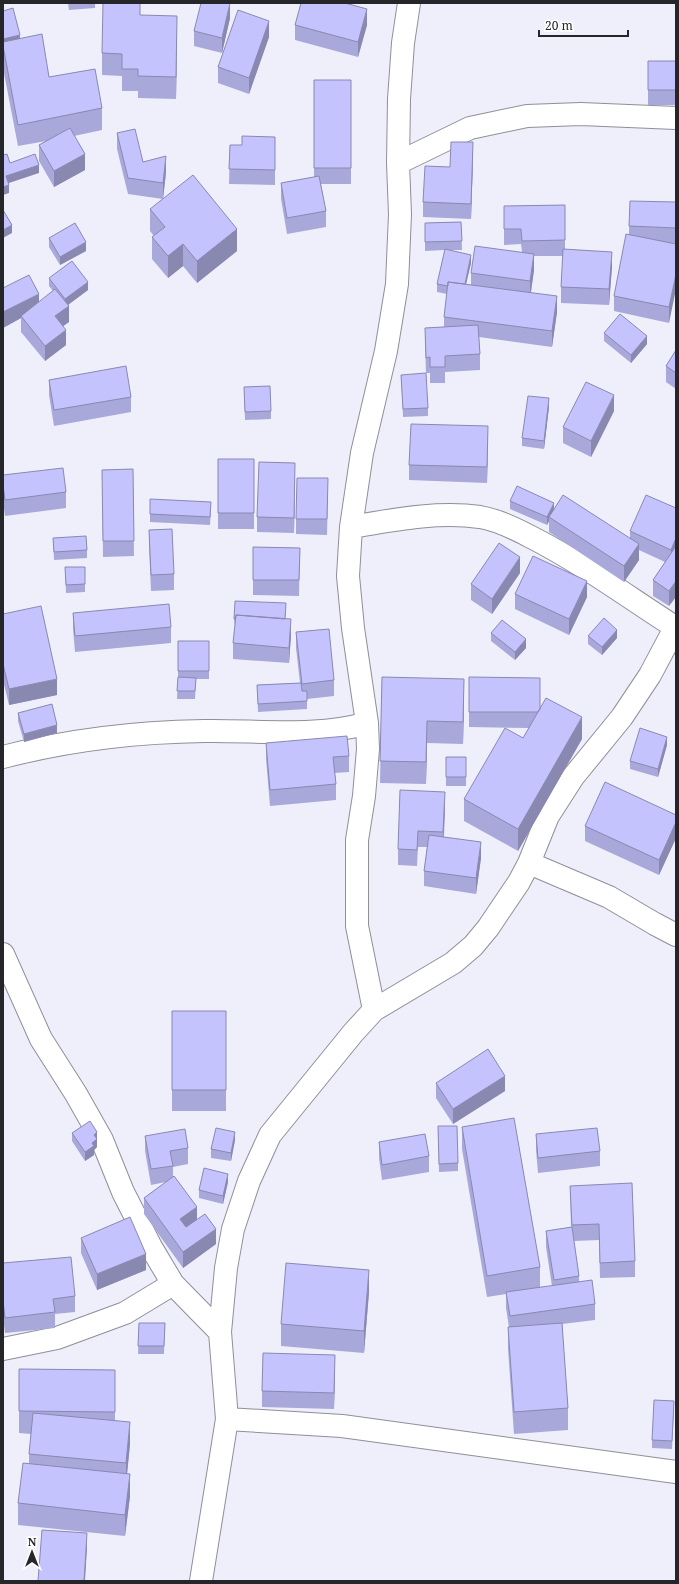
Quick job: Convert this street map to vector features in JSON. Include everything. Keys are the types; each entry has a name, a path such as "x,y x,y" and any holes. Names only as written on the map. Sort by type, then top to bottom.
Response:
{"street":[{"path":"374,1010 357,926 357,840 365,788 368,749 367,723 352,628 348,576 351,527 362,453 386,351 397,284 400,214 398,163 399,99 403,43 409,3"},
{"path":"398,163 470,128 527,116 581,114 676,118"},
{"path":"201,1581 227,1419 220,1332 226,1268 233,1229 249,1181 270,1135 321,1071 374,1010 453,963 473,946 508,899 529,863 548,816 573,777 622,717 650,675 676,627 549,546 514,528 482,518 453,515 399,519 351,527"},
{"path":"3,757 68,744 120,736 191,732 349,729 367,723"},
{"path":"529,863 609,897 676,935"},
{"path":"3,954 41,1039 76,1094 102,1140 124,1192 151,1247 172,1284 220,1332"},
{"path":"3,1349 57,1338 125,1313 172,1284"},
{"path":"227,1419 342,1426 676,1472"}],"building":[{"path":"103,3 140,3 140,15 177,16 176,77 138,76 138,69 122,69 122,54 102,53"},
{"path":"201,3 230,3 222,38 194,31"},
{"path":"301,3 345,3 367,9 358,42 295,25"},
{"path":"13,8 20,35 3,39 3,11"},
{"path":"238,10 269,21 249,78 218,67"},
{"path":"42,34 49,77 95,69 102,108 18,125 3,42"},
{"path":"648,61 676,61 676,90 648,90"},
{"path":"314,80 351,80 351,168 314,168"},
{"path":"70,128 85,154 54,171 39,145"},
{"path":"135,129 143,162 166,156 163,183 128,178 117,133"},
{"path":"242,136 275,137 275,170 229,169 230,145 242,145"},
{"path":"451,142 473,142 471,204 423,202 425,166 450,167"},
{"path":"7,154 10,163 35,154 39,165 6,176 9,185 3,187 3,155"},
{"path":"193,175 237,229 197,261 183,244 168,256 152,237 165,227 150,209"},
{"path":"319,176 326,211 287,218 281,183"},
{"path":"630,201 676,202 676,228 629,226"},
{"path":"565,205 565,240 522,241 521,229 504,229 504,206"},
{"path":"3,210 12,225 3,230"},
{"path":"461,222 462,241 425,242 425,223"},
{"path":"75,223 86,242 60,257 49,238"},
{"path":"626,234 676,244 676,274 669,307 614,296"},
{"path":"475,246 534,254 530,281 471,273"},
{"path":"445,249 471,255 465,284 448,282 448,286 437,284"},
{"path":"563,249 612,252 609,289 561,287"},
{"path":"72,261 88,282 65,299 49,278"},
{"path":"29,275 39,294 3,312 3,288"},
{"path":"448,282 557,296 552,331 444,317"},
{"path":"55,289 69,306 55,316 66,330 45,346 21,316"},
{"path":"620,314 647,336 631,355 604,333"},
{"path":"478,325 480,354 445,356 445,367 430,367 430,357 426,358 425,328"},
{"path":"676,350 676,373 666,366"},
{"path":"126,366 131,397 54,410 49,380"},
{"path":"426,373 428,408 403,409 401,375"},
{"path":"586,382 614,395 591,441 563,427"},
{"path":"270,386 271,411 245,412 244,387"},
{"path":"528,396 549,398 544,441 522,438"},
{"path":"411,424 488,426 487,467 409,465"},
{"path":"218,459 254,459 254,513 218,513"},
{"path":"259,462 295,463 294,518 257,517"},
{"path":"63,468 66,492 5,500 3,475"},
{"path":"133,469 134,541 103,541 102,470"},
{"path":"297,478 328,478 327,519 296,519"},
{"path":"517,486 554,503 547,517 510,501"},
{"path":"563,495 639,544 624,566 549,517"},
{"path":"646,495 676,508 676,538 671,550 630,531"},
{"path":"150,499 211,502 210,517 150,514"},
{"path":"172,529 174,574 151,575 149,530"},
{"path":"86,536 87,550 54,552 53,538"},
{"path":"499,543 520,557 492,599 471,584"},
{"path":"676,546 676,581 669,591 653,580"},
{"path":"253,547 300,548 299,580 253,580"},
{"path":"533,556 587,581 569,619 515,594"},
{"path":"65,567 85,567 85,584 66,585"},
{"path":"235,601 286,603 285,619 236,615 234,619"},
{"path":"169,604 171,627 75,636 73,613"},
{"path":"41,606 57,679 9,689 3,664 3,614"},
{"path":"236,615 291,619 289,648 233,643"},
{"path":"604,618 617,630 602,647 588,636"},
{"path":"502,620 526,639 515,652 491,633"},
{"path":"329,629 334,680 302,684 296,632"},
{"path":"178,641 209,641 209,671 178,671"},
{"path":"178,677 196,678 195,691 177,691"},
{"path":"382,677 464,679 463,722 427,721 426,762 380,761"},
{"path":"469,677 540,678 540,709 538,712 469,712"},
{"path":"301,683 302,691 307,691 307,701 258,704 257,685"},
{"path":"546,698 582,717 518,829 464,799 505,728 523,738"},
{"path":"52,704 57,725 24,734 18,713"},
{"path":"640,728 667,737 658,769 630,761"},
{"path":"347,736 349,756 333,757 336,784 270,790 266,743"},
{"path":"446,757 466,757 466,777 446,777"},
{"path":"605,782 676,815 676,822 659,860 585,826"},
{"path":"400,790 445,792 443,832 418,831 417,850 398,849"},
{"path":"429,835 481,842 476,878 424,871"},
{"path":"172,1011 226,1011 226,1090 172,1090"},
{"path":"488,1049 505,1076 453,1109 436,1083"},
{"path":"514,1118 540,1267 487,1276 462,1127"},
{"path":"90,1121 97,1132 94,1135 97,1139 92,1143 94,1146 85,1152 72,1133"},
{"path":"438,1126 457,1126 458,1163 439,1164"},
{"path":"216,1128 235,1132 231,1153 211,1149"},
{"path":"597,1128 600,1151 538,1158 536,1134"},
{"path":"185,1129 188,1148 170,1151 173,1166 151,1169 145,1136"},
{"path":"425,1134 429,1156 382,1165 379,1142"},
{"path":"204,1168 228,1174 223,1196 199,1190"},
{"path":"174,1176 197,1207 180,1219 186,1227 205,1214 216,1229 183,1252 144,1198"},
{"path":"632,1183 635,1261 600,1263 599,1224 572,1225 570,1186"},
{"path":"130,1217 146,1254 97,1274 81,1238"},
{"path":"572,1227 579,1276 554,1280 546,1231"},
{"path":"71,1257 75,1296 53,1299 55,1312 5,1318 3,1300 3,1263"},
{"path":"286,1263 369,1270 364,1331 281,1324"},
{"path":"592,1280 595,1304 510,1316 506,1292"},
{"path":"139,1323 165,1323 164,1346 138,1346"},
{"path":"562,1323 568,1408 514,1412 508,1327"},
{"path":"263,1353 335,1355 334,1393 262,1391"},
{"path":"19,1369 115,1370 115,1412 19,1411"},
{"path":"654,1400 674,1401 672,1441 652,1440"},
{"path":"33,1413 130,1422 126,1463 29,1454"},
{"path":"23,1463 130,1474 125,1515 18,1503"},
{"path":"42,1530 87,1533 84,1581 38,1581"}]}
